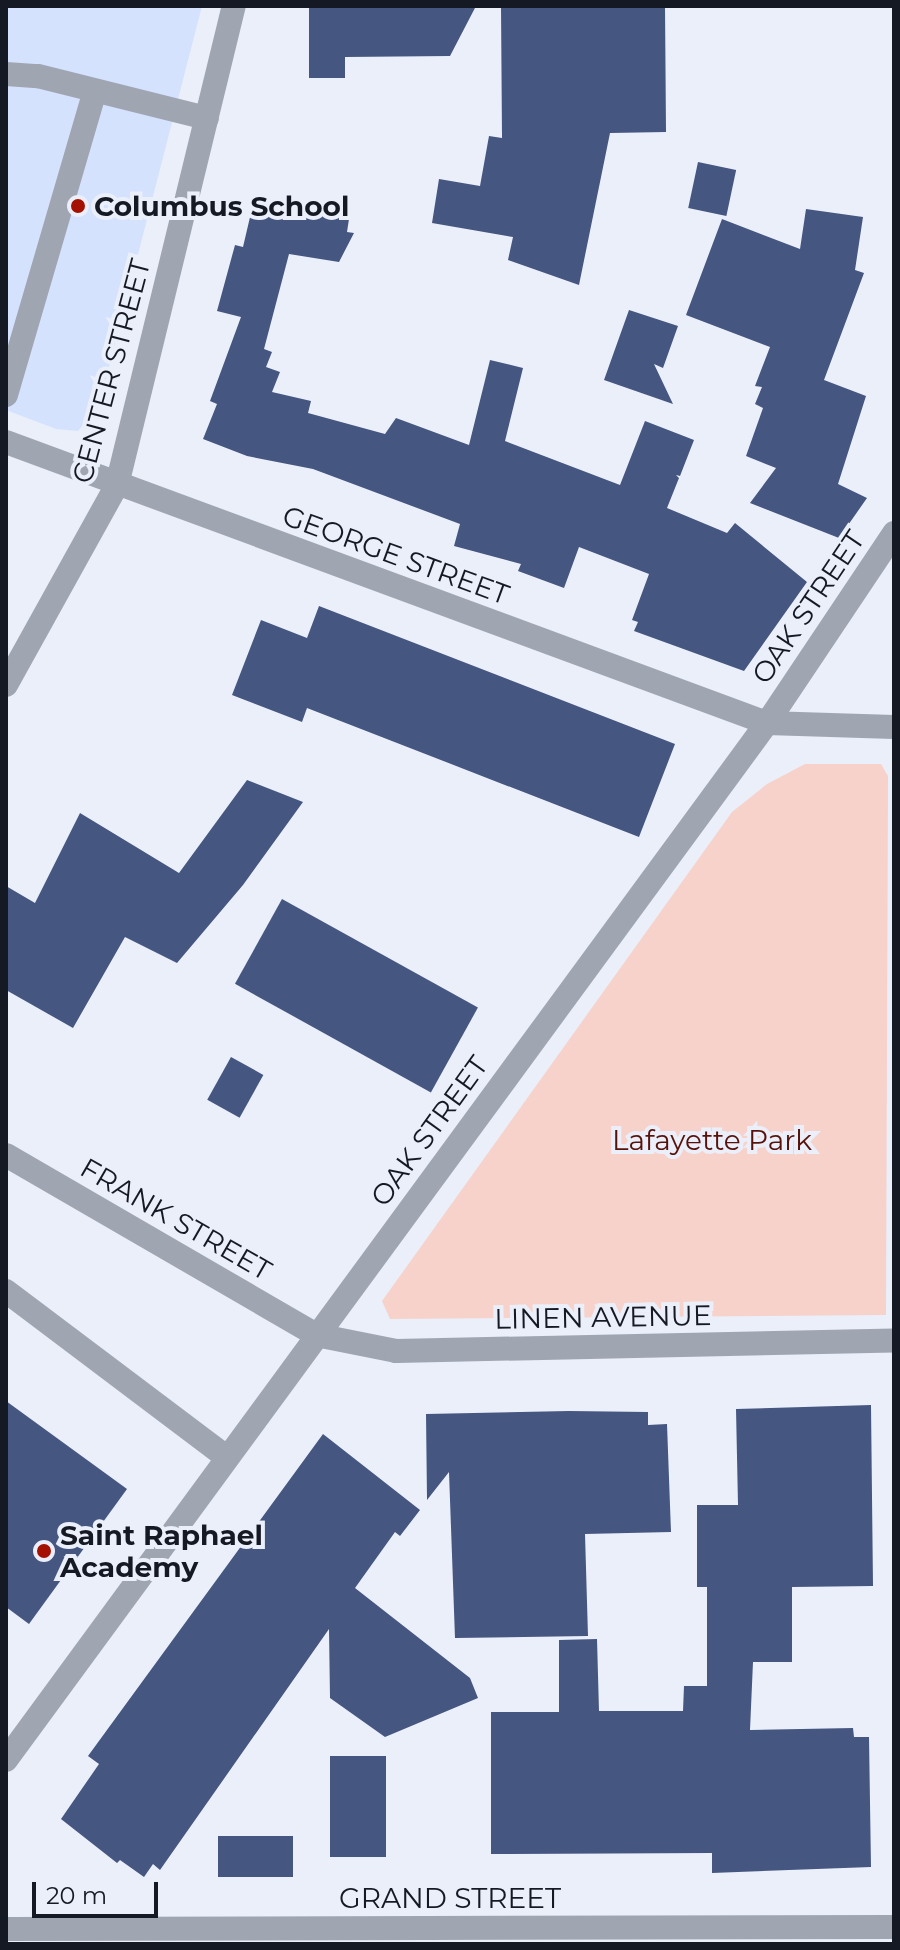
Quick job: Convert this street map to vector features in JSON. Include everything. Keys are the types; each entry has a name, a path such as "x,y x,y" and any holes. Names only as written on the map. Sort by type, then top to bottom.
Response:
{"street":[{"name":"CENTER STREET","path":"6,685 117,485 234,6"},
{"path":"6,74 38,76 207,118"},
{"path":"6,395 95,91"},
{"name":"GEORGE STREET","path":"6,442 767,723 894,727"},
{"name":"OAK STREET","path":"6,1760 767,723 894,533"},
{"name":"FRANK STREET","path":"10,1166 316,1335"},
{"path":"6,1291 226,1457"},
{"name":"LINEN AVENUE","path":"316,1335 396,1351 894,1341"},
{"name":"GRAND STREET","path":"6,1929 894,1927"}],"shaded area":[{"name":"Columbus School","path":"6,6 202,6 99,406 78,431 56,429 6,410"}],"green space":[{"name":"Lafayette Park","path":"805,764 881,764 888,776 886,1315 390,1319 382,1301 732,812 767,784"}],"building":[{"path":"309,6 476,6 450,56 345,57 345,78 309,78"},
{"path":"501,6 665,6 666,132 610,133 579,285 508,260 513,237 432,223 439,179 480,186 489,136 502,138"},
{"path":"698,162 736,170 726,216 688,208"},
{"path":"254,200 349,219 347,232 354,233 339,262 289,254 264,349 272,352 266,367 280,372 272,392 311,401 308,413 385,434 396,418 469,445 490,360 523,368 505,441 620,485 645,421 694,440 680,476 676,475 679,478 667,508 727,533 735,523 807,582 744,671 634,631 638,622 632,620 649,574 579,547 564,588 518,571 521,564 454,546 460,524 313,469 247,456 203,439 217,404 210,401 241,317 217,311 235,245 243,247"},
{"path":"806,209 863,217 855,270 864,273 824,380 866,396 838,484 867,498 839,538 750,503 776,468 746,456 763,408 755,404 762,387 755,386 770,347 686,315 722,219 800,249"},
{"path":"629,310 678,326 663,368 654,364 673,404 604,380"},
{"path":"319,606 675,744 639,837 307,708 302,722 232,695 261,620 307,638"},
{"path":"247,780 303,802 243,885 177,963 125,937 73,1028 6,990 6,886 35,903 80,813 179,873"},
{"path":"282,899 478,1008 431,1092 235,984"},
{"path":"231,1057 263,1075 240,1118 207,1100"},
{"name":"Saint Raphael Academy","path":"6,1401 127,1489 29,1624 6,1607"},
{"path":"871,1405 873,1586 792,1587 792,1662 753,1662 750,1730 853,1728 854,1737 869,1737 871,1867 712,1873 712,1853 491,1854 491,1712 559,1712 559,1640 597,1639 599,1711 683,1711 684,1686 707,1686 707,1587 697,1587 697,1505 738,1505 736,1409"},
{"path":"648,1412 648,1425 667,1424 671,1532 585,1534 588,1636 455,1638 449,1472 427,1500 426,1414"},
{"path":"323,1434 420,1510 400,1536 395,1532 355,1588 470,1678 478,1698 385,1737 330,1698 329,1629 160,1870 153,1864 144,1877 120,1860 117,1863 61,1819 99,1764 88,1756"},
{"path":"330,1756 386,1756 386,1857 330,1857"},
{"path":"218,1836 293,1836 293,1877 218,1877"}],"place":[{"name":"Columbus School","path":"78,206"},
{"name":"Saint Raphael Academy","path":"44,1551"}]}
